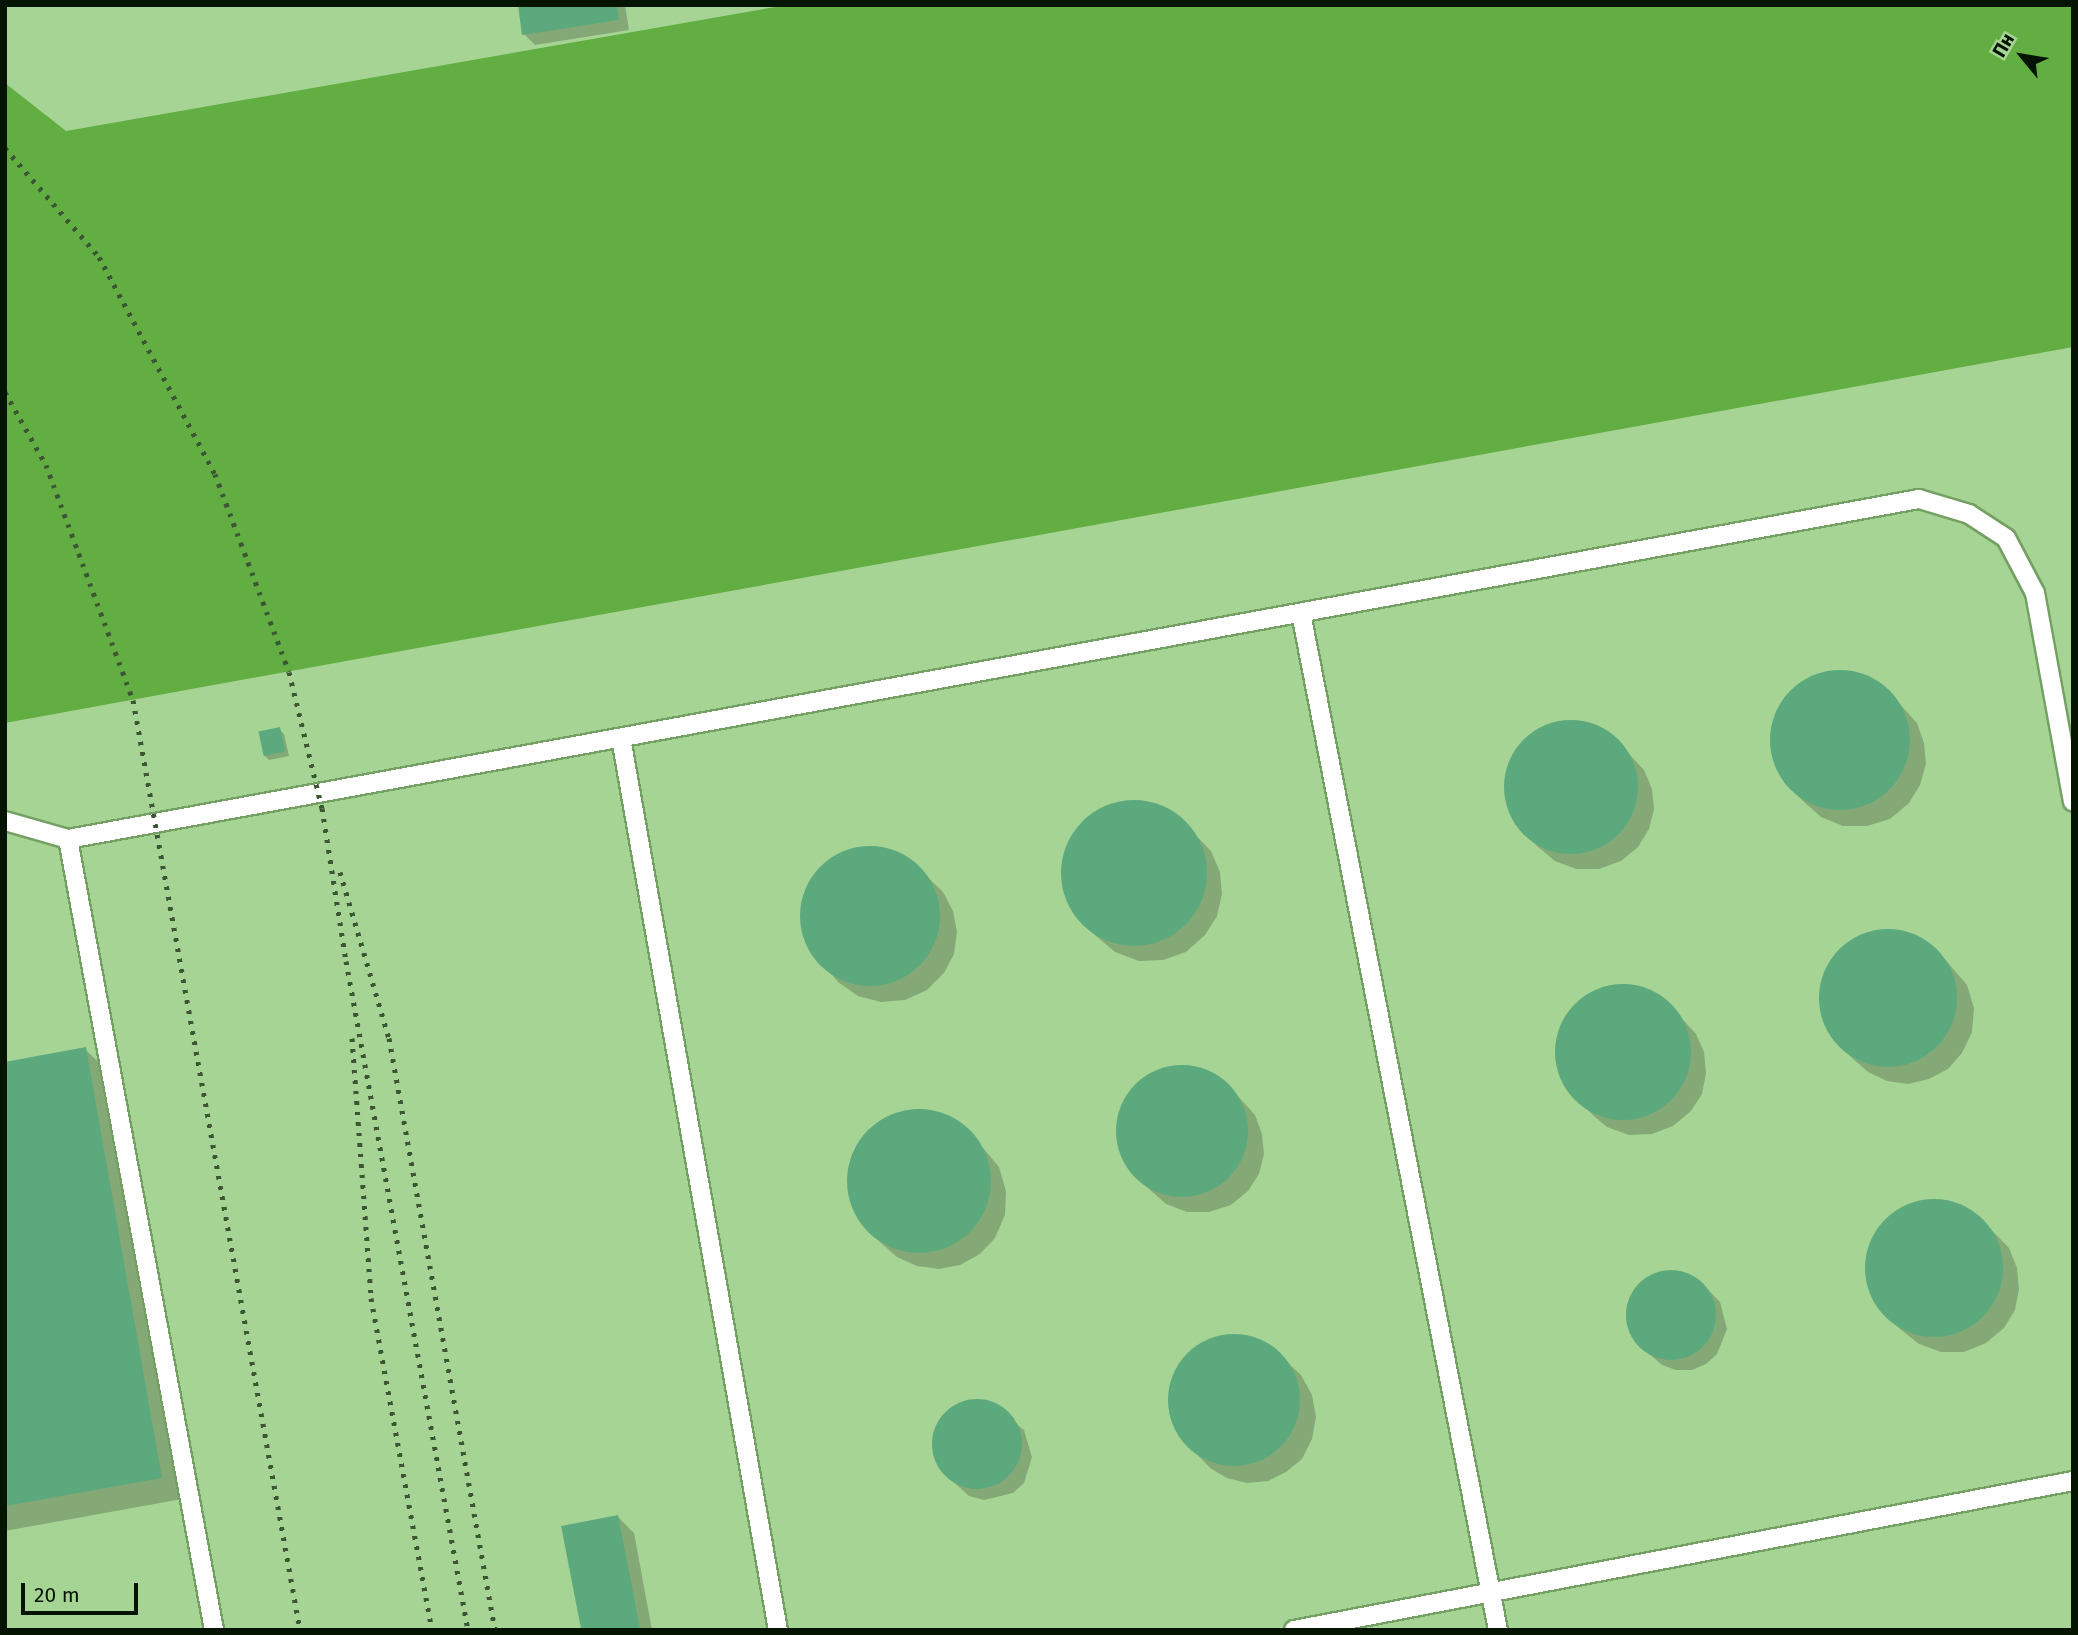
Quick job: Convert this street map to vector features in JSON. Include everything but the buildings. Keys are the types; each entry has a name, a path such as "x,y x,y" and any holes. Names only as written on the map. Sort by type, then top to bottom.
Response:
{"lane":[{"path":"5,821 68,839 1919,499 1969,514 2006,538 2035,593 2073,802"},
{"path":"1301,613 1498,1630"},
{"path":"621,737 778,1630"},
{"path":"68,839 214,1630"},
{"path":"1294,1630 2073,1481"}],"green space":[{"path":"787,5 2073,5 2073,347 5,723 5,83 66,131"}],"railway":[{"path":"5,148 99,257 215,474 289,672 322,808 346,961 468,1630"},
{"path":"5,392 46,465 133,700 300,1630"},
{"path":"340,872 389,1038 495,1630"},
{"path":"352,1038 371,1298 432,1630"}]}
